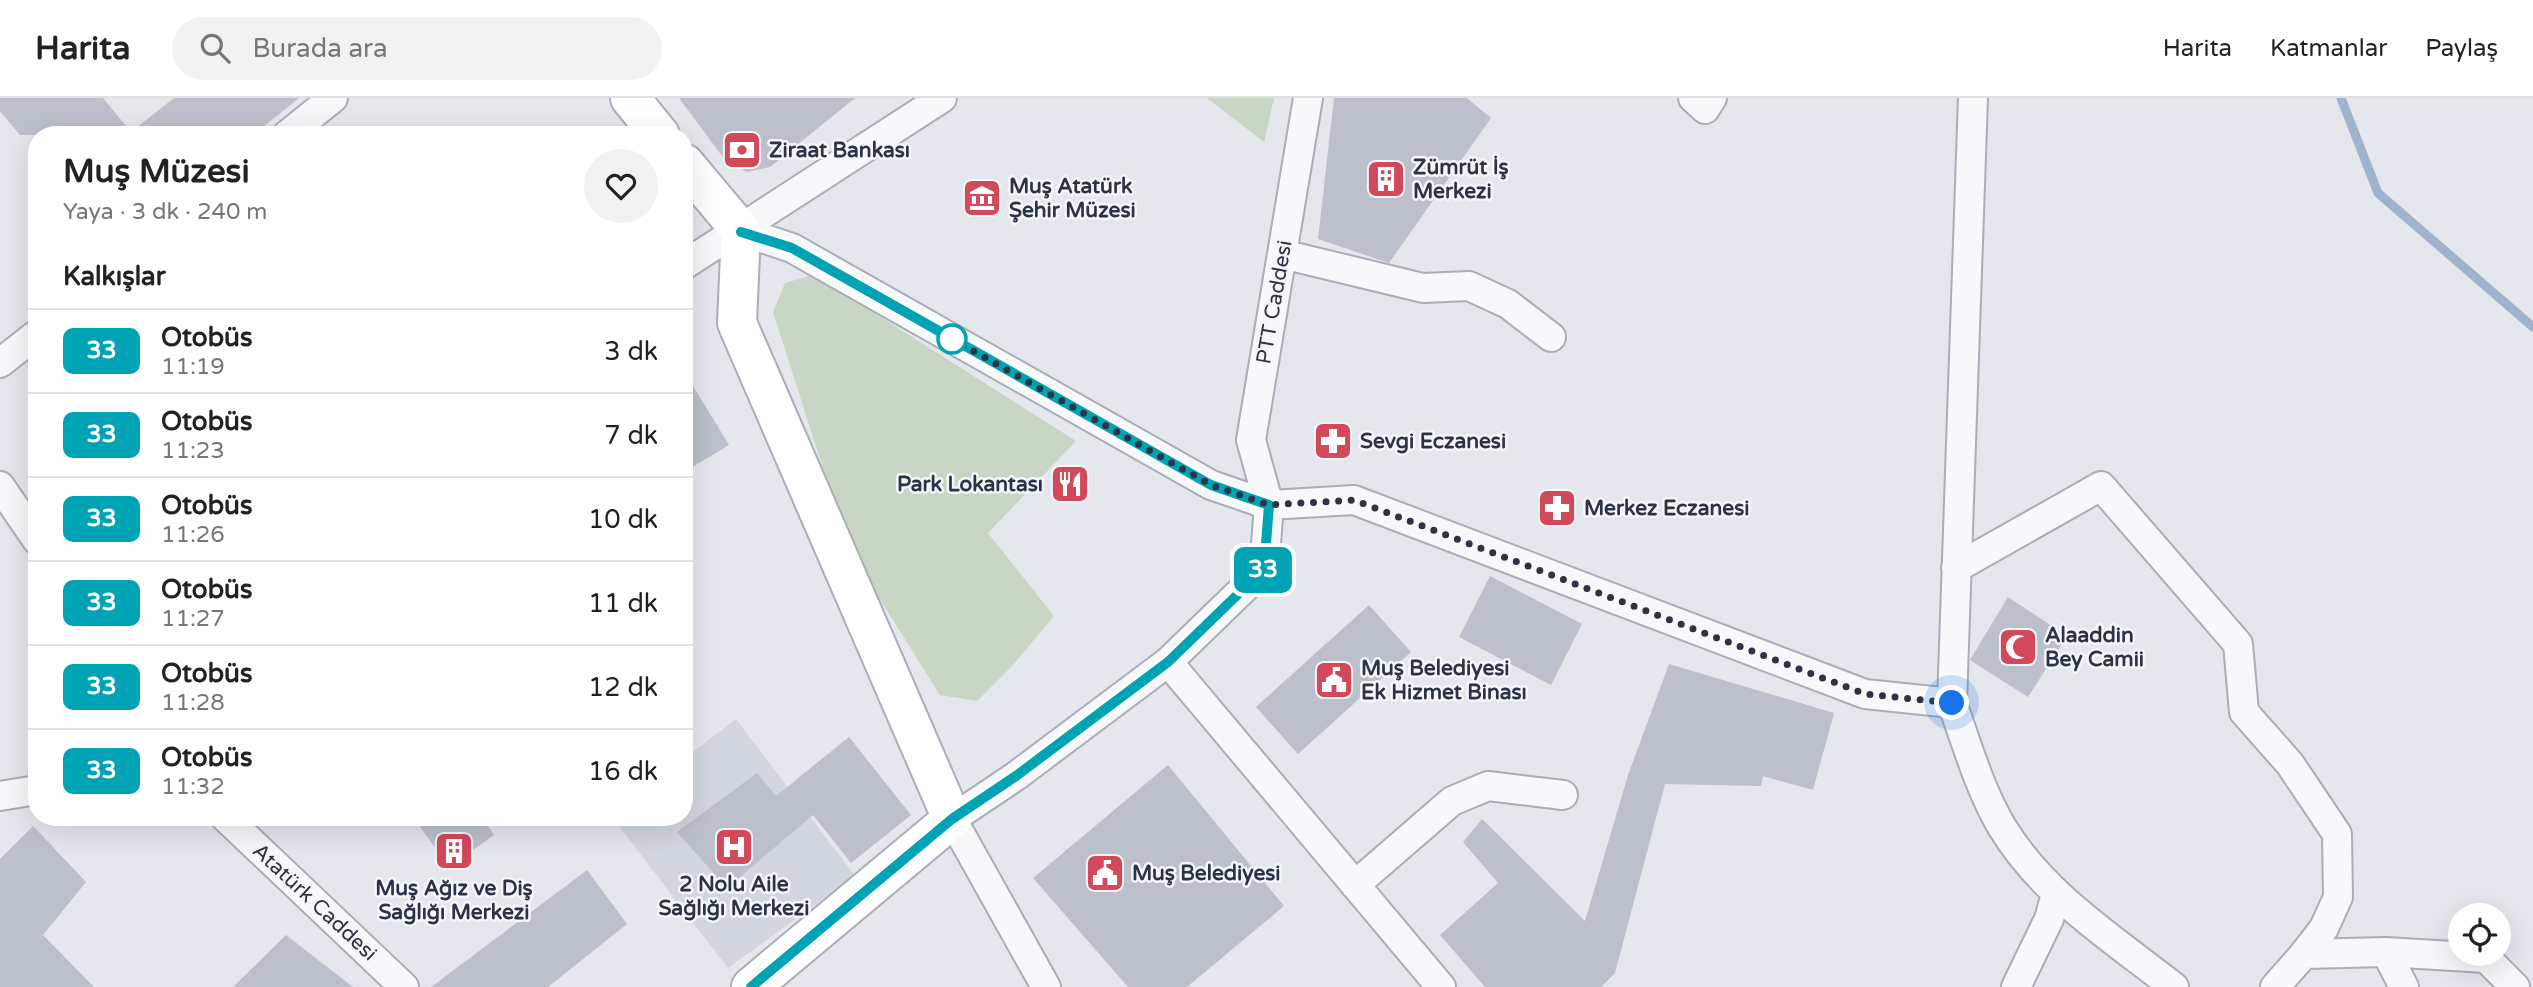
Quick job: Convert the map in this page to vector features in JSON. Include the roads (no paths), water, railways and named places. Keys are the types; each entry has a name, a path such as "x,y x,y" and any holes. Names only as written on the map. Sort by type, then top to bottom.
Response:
{"street":[{"path":"298,126 334,98"},
{"path":"630,98 653,126"},
{"path":"693,260 741,232 942,98"},
{"name":"PTT Caddesi","path":"952,819 1016,776 1168,662 1264,569 1269,505 1251,440 1308,98"},
{"path":"1693,98 1704,108 1712,98"},
{"path":"1973,98 1952,703 1980,782 2003,827 2056,894 2174,987"},
{"path":"693,174 741,232 792,248 1211,485 1269,505 1354,500 1865,694 1952,703"},
{"path":"741,232 737,323 952,819 1046,987"},
{"path":"1282,254 1423,288 1469,286 1508,304 1551,337"},
{"path":"0,363 28,341"},
{"path":"0,486 28,527"},
{"path":"1956,568 2101,486 2238,644 2244,712 2290,764 2337,834 2338,897 2323,928 2275,987"},
{"path":"1168,662 1441,987"},
{"path":"1355,885 1452,802 1488,786 1563,795"},
{"path":"0,796 28,791"},
{"path":"751,987 952,819"},
{"name":"Atatürk Caddesi","path":"234,826 404,987"},
{"path":"2016,987 2049,919 2056,894"},
{"path":"2304,954 2386,952 2486,958 2515,987"},
{"path":"2386,952 2404,987"}],"waterway":[{"path":"2341,98 2378,193 2533,327"}],"place":[{"name":"Ziraat Bankası","path":"742,150"},
{"name":"Zümrüt İş Merkezi","path":"1386,179"},
{"name":"Muş Atatürk Şehir Müzesi","path":"982,198"},
{"name":"Sevgi Eczanesi","path":"1333,441"},
{"name":"Park Lokantası","path":"1070,484"},
{"name":"Merkez Eczanesi","path":"1557,508"},
{"name":"Alaaddin Bey Camii","path":"2018,647"},
{"name":"Muş Belediyesi Ek Hizmet Binası","path":"1334,680"},
{"name":"2 Nolu Aile Sağlığı Merkezi","path":"734,847"},
{"name":"Muş Ağız ve Diş Sağlığı Merkezi","path":"454,851"},
{"name":"Muş Belediyesi","path":"1105,873"}]}
